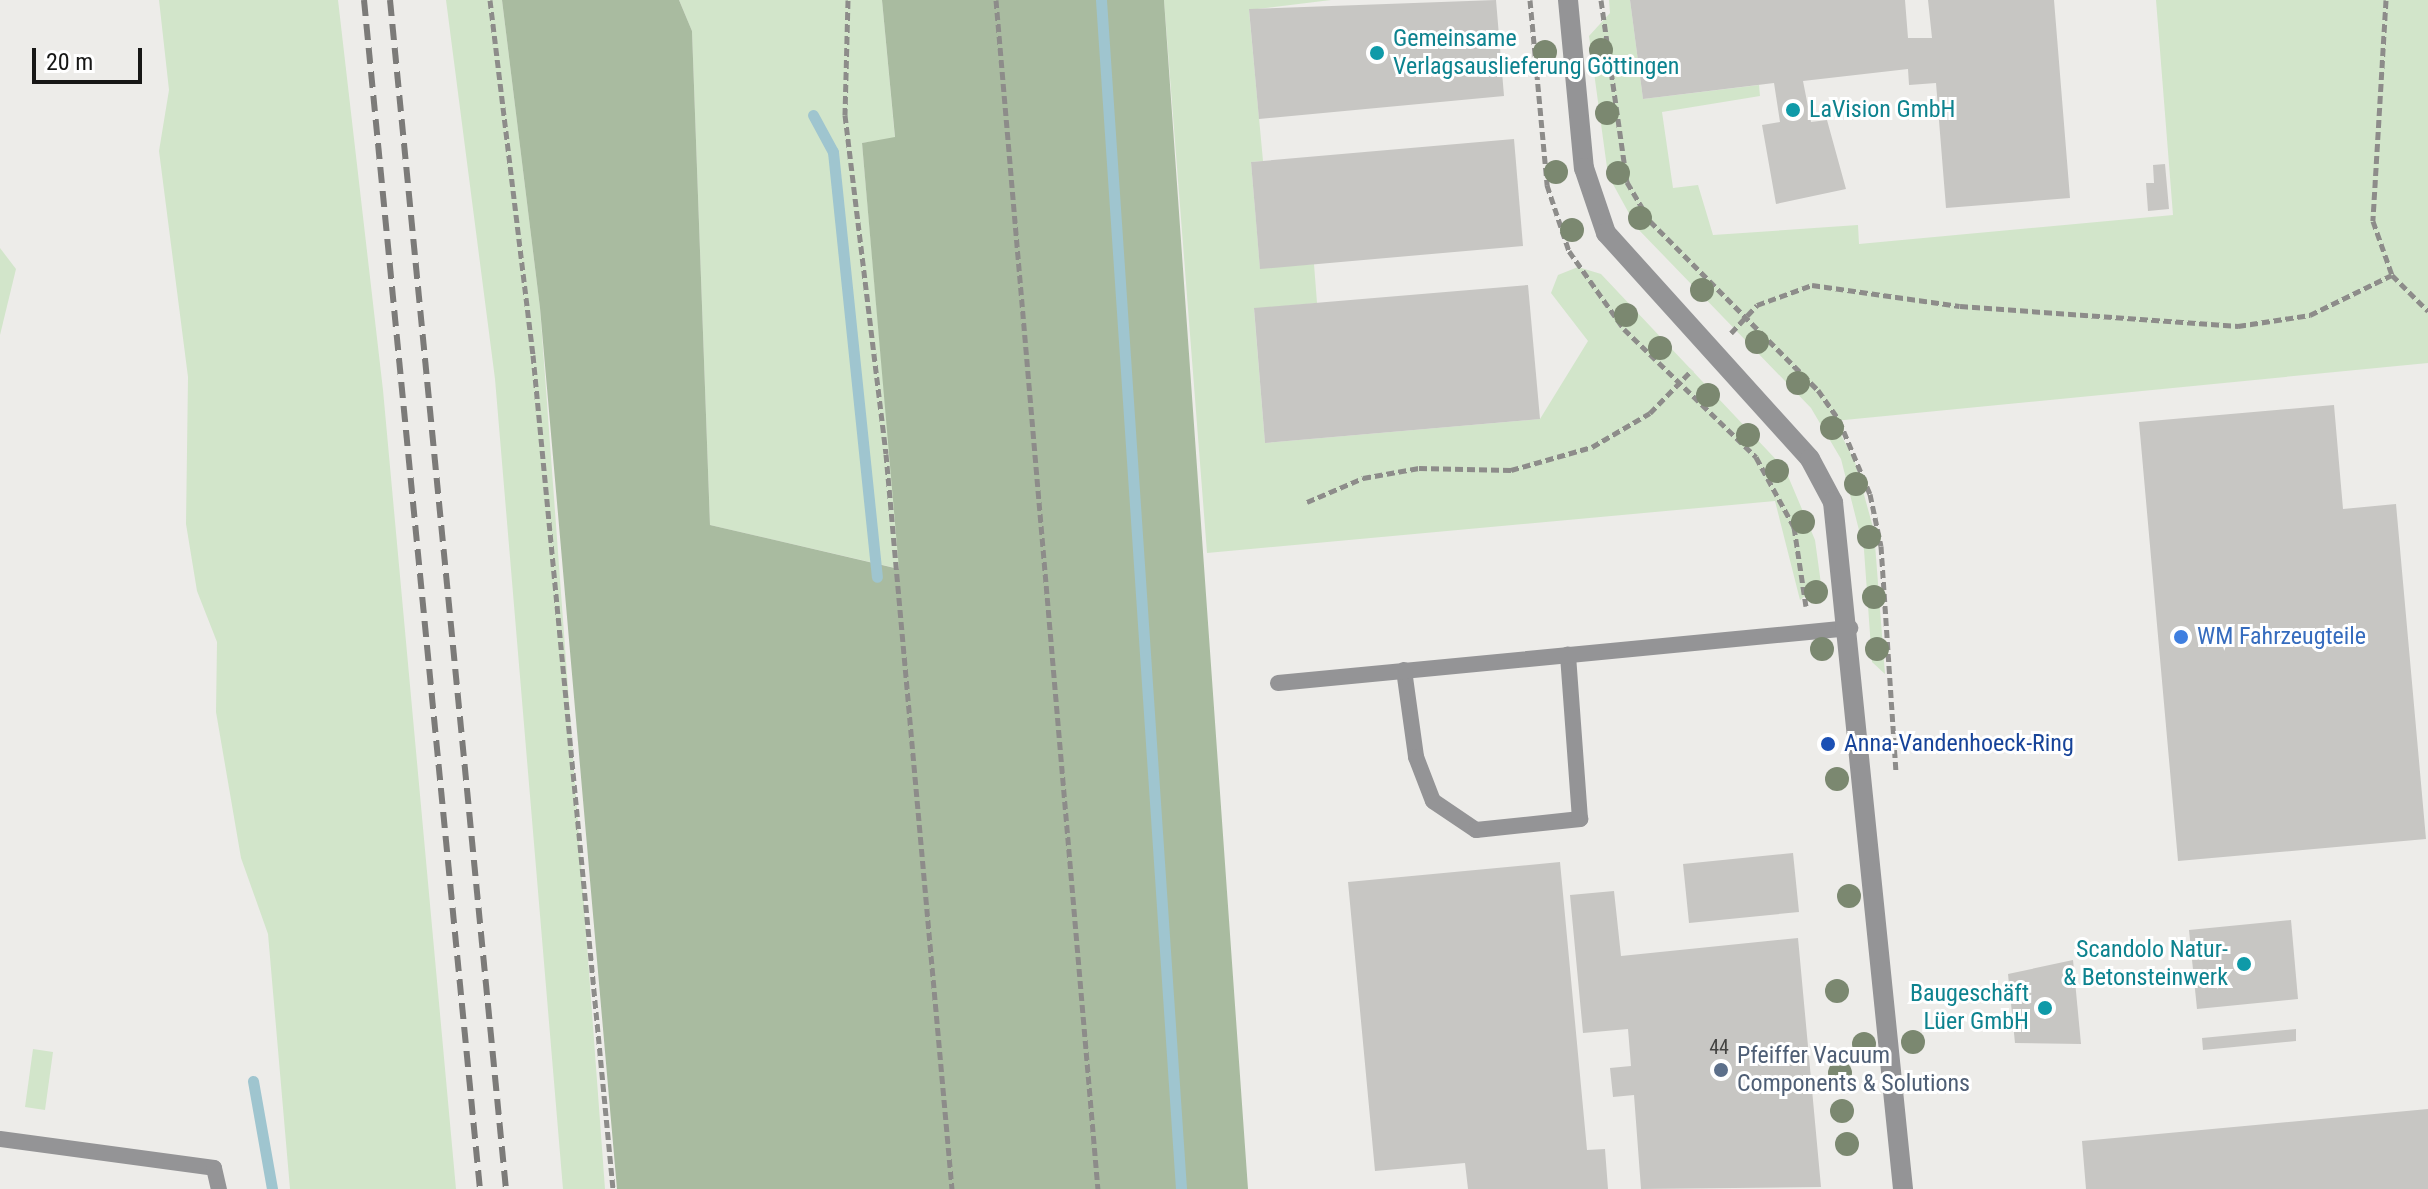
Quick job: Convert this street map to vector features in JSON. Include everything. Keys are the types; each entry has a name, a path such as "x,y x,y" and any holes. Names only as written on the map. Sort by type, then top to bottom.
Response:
{"street":[{"path":"1568,0 1584,168 1606,233 1810,459 1833,502 1850,628 1903,1189"}],"lane":[{"path":"1278,683 1850,628"},
{"path":"1404,670 1416,757 1433,801 1476,830 1580,819 1568,654"},
{"path":"0,1139 214,1168 219,1189"}],"path":[{"path":"490,0 533,355 607,1176 611,1189"},
{"path":"848,0 845,115 886,454 952,1189"},
{"path":"996,0 1098,1189"},
{"path":"2386,0 2372,201 2392,275 2428,311"},
{"path":"1307,502 1363,478 1419,468 1511,470 1592,447 1650,413 1714,352 1757,305 1812,285 1960,306 2238,326 2310,315 2392,275"}],"green space":[{"path":"159,0 338,0 383,390 456,1189 290,1189 268,934 241,858 216,712 217,642 197,591 186,524 188,377 159,151 169,90"},
{"path":"446,0 502,0 540,308 605,1189 563,1189 495,379"},
{"path":"502,0 679,0 692,31 710,525 899,569 862,143 895,137 882,0 1164,0 1248,1189 617,1189 540,308"},
{"path":"679,0 882,0 895,138 862,143 900,569 710,525 692,31"},
{"path":"1164,0 1331,0 1249,10 1263,161 1251,162 1260,268 1314,264 1317,303 1254,309 1265,443 1540,419 1588,341 1551,293 1558,275 1578,267 1601,274 1785,469 1815,540 1821,584 1800,600 1775,501 1207,553"},
{"path":"1609,0 1630,0 1643,99 1759,85 1760,96 1662,112 1673,188 1698,185 1713,235 1858,225 1859,244 2173,215 2156,0 2428,0 2428,363 1834,421 1855,462 1874,531 1885,674 1872,662 1864,550 1841,459 1811,408 1637,228 1608,175 1589,36 1610,13"},
{"path":"0,248 16,269 0,335"},
{"path":"33,1049 53,1052 45,1110 25,1107"}],"building":[{"name":"Gemeinsame Verlagsauslieferung Göttingen","path":"1496,0 1504,96 1259,119 1249,9"},
{"path":"1630,0 1905,0 1908,38 1932,38 1928,0 2054,0 2070,198 1946,208 1936,83 1909,85 1908,69 1803,81 1811,122 1827,120 1846,189 1776,204 1762,125 1780,122 1774,83 1643,99"},
{"path":"1514,139 1523,246 1260,269 1251,162"},
{"path":"2165,164 2169,209 2148,211 2146,183 2154,183 2153,165"},
{"path":"1528,285 1540,419 1265,443 1254,308"},
{"path":"2334,405 2343,509 2396,504 2426,839 2178,861 2139,422"},
{"path":"1793,853 1799,912 1689,923 1683,864"},
{"path":"1560,862 1587,1150 1605,1149 1608,1189 1468,1189 1465,1163 1375,1171 1348,882"},
{"path":"1614,891 1621,956 1798,938 1821,1187 1641,1189 1634,1095 1613,1097 1610,1068 1631,1066 1628,1029 1583,1033 1570,895"},
{"name":"Scandolo Natur- & Betonsteinwerk","path":"2291,920 2298,999 2197,1009 2189,930"},
{"name":"Baugeschäft Lüer GmbH","path":"2073,960 2081,1044 2015,1043 2008,974"},
{"path":"2296,1029 2296,1041 2203,1050 2202,1038"},
{"path":"2428,1109 2428,1189 2086,1189 2082,1141"}],"waterway":[{"path":"1101,0 1181,1189"},
{"path":"813,115 833,152 877,577"},
{"path":"253,1081 272,1189"}],"railway":[{"path":"364,0 480,1189"},
{"path":"390,0 506,1189"}],"place":[{"name":"Gemeinsame Verlagsauslieferung Göttingen","path":"1377,53"},
{"name":"LaVision GmbH","path":"1793,110"},
{"name":"WM Fahrzeugteile","path":"2181,637"},
{"name":"Anna-Vandenhoeck-Ring","path":"1828,744"},
{"name":"Scandolo Natur- & Betonsteinwerk","path":"2244,964"},
{"name":"Baugeschäft Lüer GmbH","path":"2045,1008"},
{"name":"Pfeiffer Vacuum Components & Solutions","path":"1721,1070"}]}
